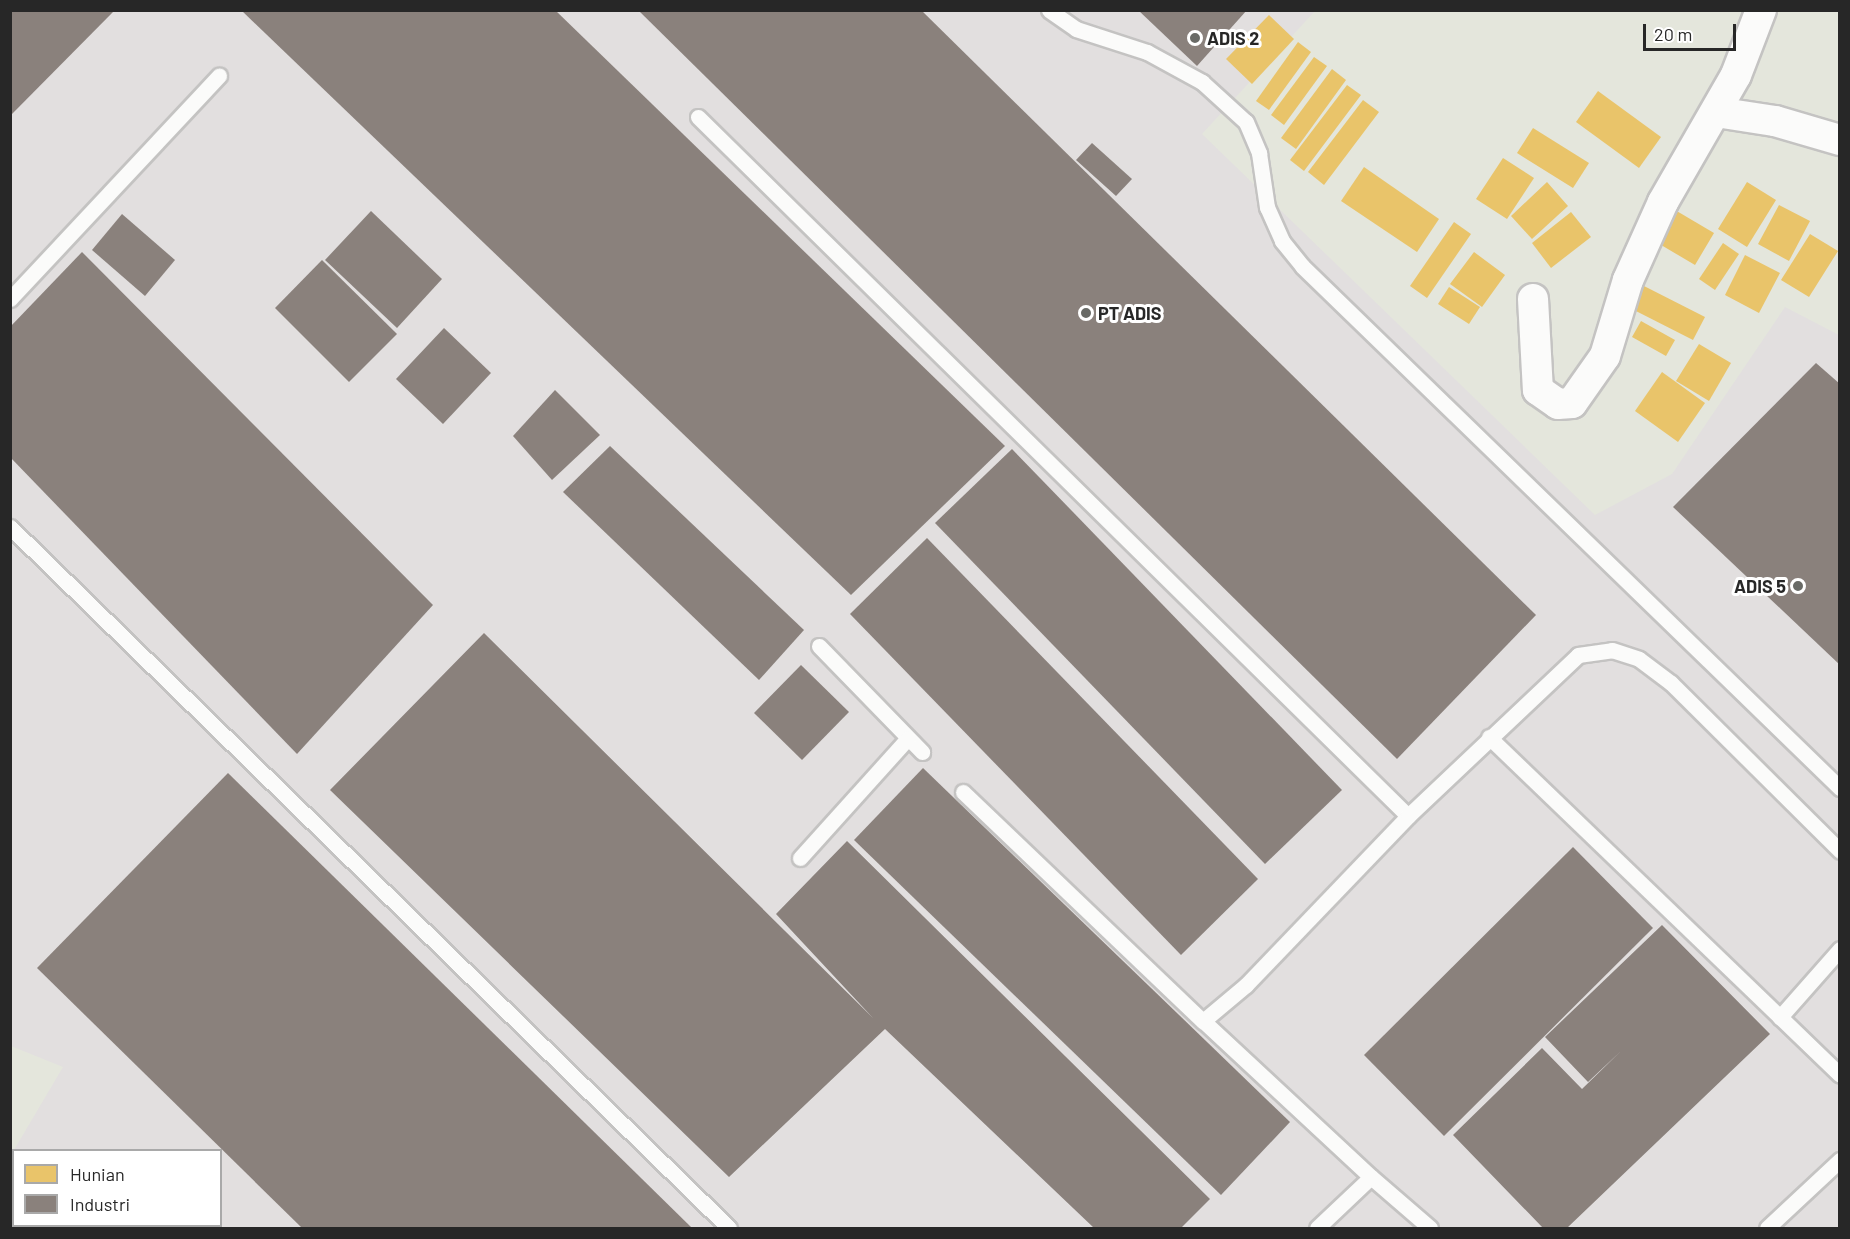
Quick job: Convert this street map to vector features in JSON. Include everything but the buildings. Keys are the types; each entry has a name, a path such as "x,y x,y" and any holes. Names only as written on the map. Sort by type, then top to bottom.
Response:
{"street":[{"path":"1533,299 1538,390 1558,404 1572,403 1605,356 1628,280 1664,202 1716,112 1761,10"},
{"path":"1716,112 1775,121 1839,140"}],"lane":[{"path":"1049,10 1076,29 1147,52 1202,82 1246,122 1259,153 1267,207 1282,242 1302,266 1839,788"},
{"path":"10,299 219,76"},
{"path":"698,117 1408,816"},
{"path":"10,527 729,1228"},
{"path":"819,646 922,752"},
{"path":"1203,1021 1246,985 1408,816 1578,655 1621,653 1671,683 1839,851"},
{"path":"1489,737 1839,1075"},
{"path":"800,858 908,738"},
{"path":"963,792 1203,1021 1430,1228"},
{"path":"1780,1017 1839,949"},
{"path":"1767,1228 1839,1160"},
{"path":"1317,1228 1371,1176"}],"shaded area":[{"path":"10,11 1315,11 1202,134 1595,515 1672,474 1785,307 1839,335 1839,1228 38,1228 36,1227 222,1227 222,1149 15,1149 63,1067 11,1046"}],"place":[{"name":"ADIS 2","path":"1195,38"},
{"name":"PT ADIS","path":"1086,313"},
{"name":"ADIS 5","path":"1798,586"}]}
